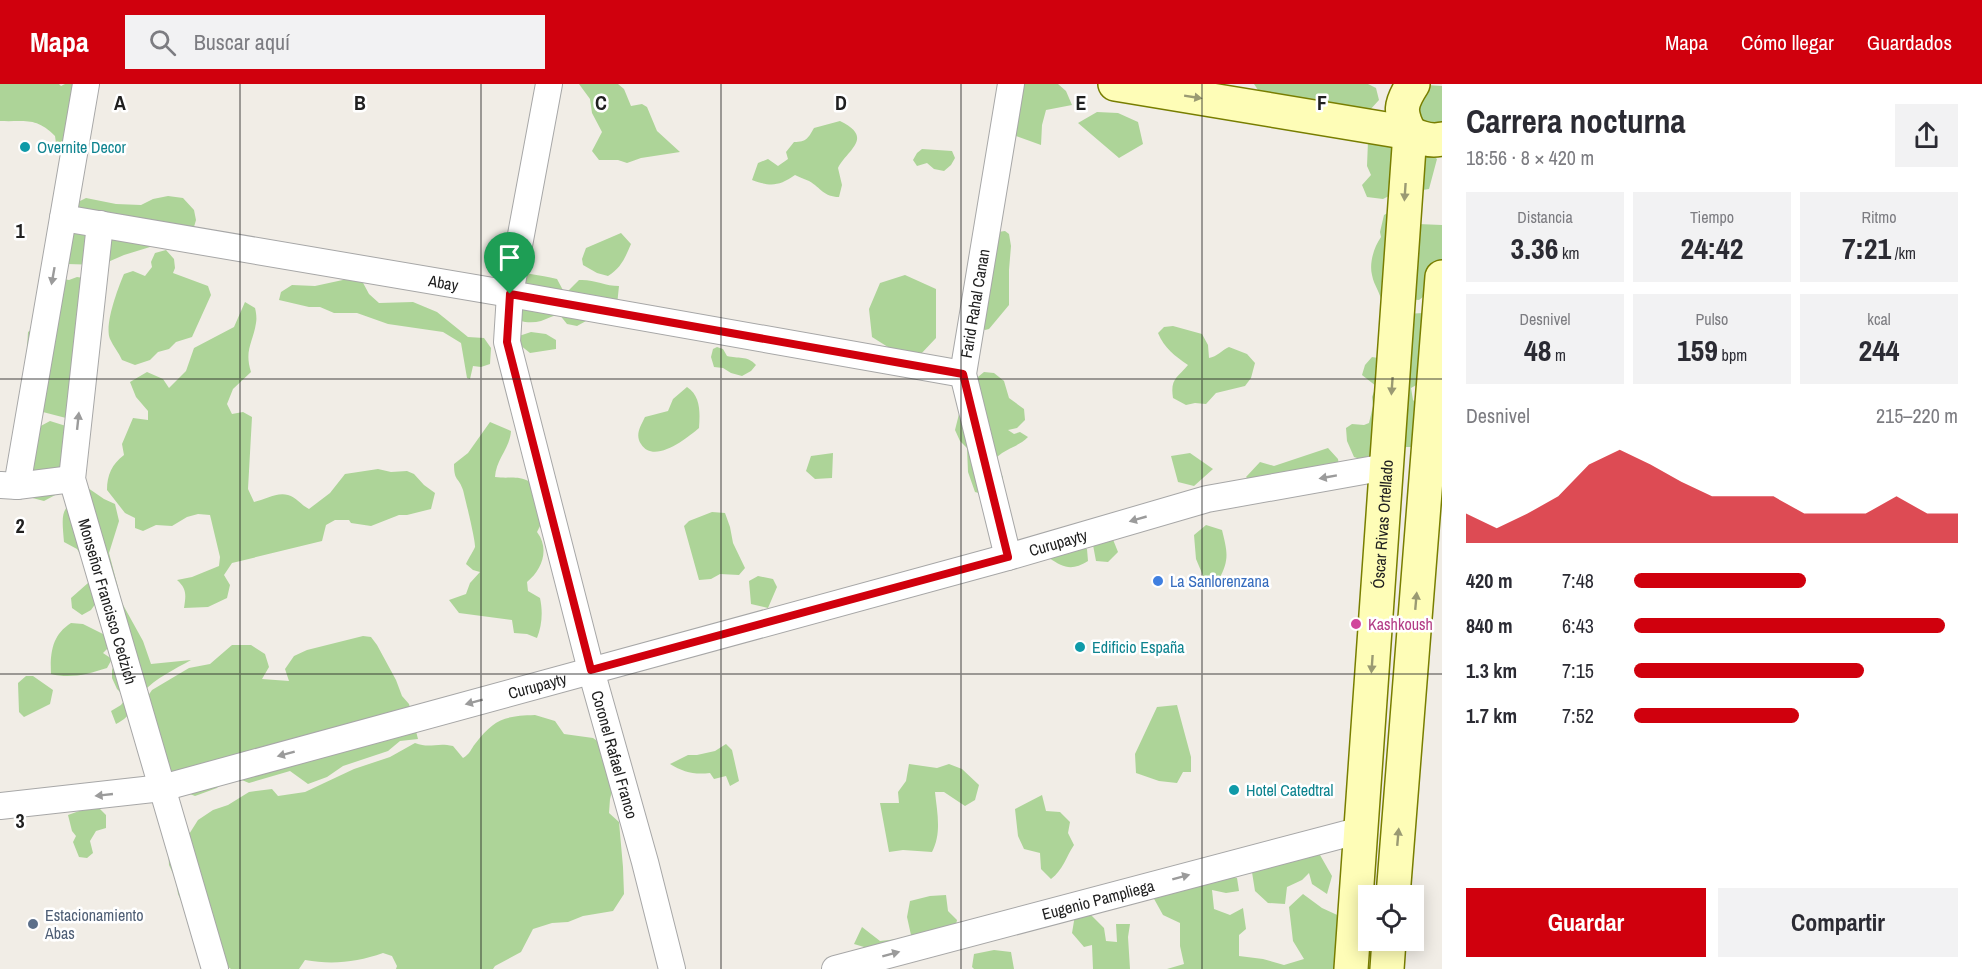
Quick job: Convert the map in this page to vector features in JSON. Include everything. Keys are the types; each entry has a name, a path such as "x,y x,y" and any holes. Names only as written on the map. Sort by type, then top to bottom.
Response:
{"street":[{"path":"72,479 9,486 63,218 86,84"},
{"name":"Coronel Rafael Franco","path":"549,84 510,294 507,342 591,670 642,851 672,969"},
{"name":"Farid Rahal Canan","path":"1008,557 963,374 1011,84"},
{"path":"1114,84 1410,133 1420,139 1442,139"},
{"name":"Óscar Rivas Ortellado","path":"1351,969 1410,133 1401,117 1405,97 1413,84"},
{"name":"Abay","path":"63,218 963,374"},
{"name":"Monseñor Francisco Cedzich","path":"100,224 72,479 215,969"},
{"path":"1394,885 1442,277"},
{"name":"Curupayty","path":"0,806 162,788 1008,557 1207,500 1386,467"},
{"name":"Eugenio Pampliega","path":"835,969 1361,830"},
{"path":"1387,969 1388,951"}],"green space":[{"path":"0,84 59,84 61,86 83,84 64,141 56,143 55,136 36,123 0,121"},
{"path":"579,84 618,84 624,89 631,106 642,104 647,107 657,131 680,152 641,158 627,163 618,160 599,160 592,151 602,132 592,113 590,99"},
{"path":"1020,84 1058,84 1066,91 1072,105 1046,110 1042,125 1041,145 1008,133"},
{"path":"1254,84 1368,84 1376,88 1379,100 1369,111 1266,102"},
{"path":"1427,85 1442,86 1442,132 1425,133 1411,100"},
{"path":"1097,112 1118,113 1138,122 1143,144 1119,158 1078,123"},
{"path":"840,121 856,133 857,139 856,144 838,168 842,185 839,197 826,194 809,181 795,175 775,184 764,184 752,180 758,163 768,159 778,166 788,159 786,152 794,142 807,139 814,128"},
{"path":"1368,141 1426,150 1437,159 1429,189 1391,195 1383,199 1367,197 1362,185 1371,175 1367,166"},
{"path":"922,149 952,151 955,158 944,171 934,169 927,163 917,166 913,160"},
{"path":"168,196 183,198 194,210 196,220 194,227 163,243 101,265 67,264 78,202 86,198 116,204 141,205 153,199"},
{"path":"1397,208 1418,224 1442,225 1442,282 1427,291 1419,300 1405,299 1382,304 1372,275 1372,260 1381,237 1384,215"},
{"path":"1005,231 1009,234 1011,246 1009,305 989,329 985,330 977,325 998,232"},
{"path":"621,233 631,244 616,270 608,276 583,265 582,259 586,248"},
{"path":"166,250 174,259 173,273 208,286 211,295 192,337 176,342 169,349 158,352 150,360 135,365 122,360 110,339 109,325 112,306 124,274 133,271 145,276 152,267 151,262 155,253"},
{"path":"506,266 525,273 557,279 565,294 579,280 619,286 617,305 599,319 586,321 577,326 567,324 559,314 534,322 514,319 494,303 496,279"},
{"path":"905,275 936,289 936,338 919,356 899,354 872,337 869,309 880,283"},
{"path":"77,277 90,279 66,418 39,411 27,349 28,332 34,328 63,279 69,280"},
{"path":"352,278 361,279 369,294 379,303 413,302 437,312 468,337 484,338 491,348 490,364 481,367 473,366 470,379 467,378 461,343 443,332 388,324 357,313 334,313 320,307 309,307 279,300 281,292 292,285 315,286"},
{"path":"245,302 255,308 256,315 248,358 251,372 233,389 227,404 232,414 243,412 252,417 248,489 254,502 284,494 294,497 309,509 330,493 345,474 378,469 391,472 407,471 414,474 435,493 431,509 399,515 371,526 351,523 349,520 335,520 326,525 322,541 232,563 224,575 230,585 227,598 208,607 184,608 185,592 177,580 192,577 219,566 220,557 210,515 198,514 187,517 172,526 156,525 143,531 135,528 135,518 125,513 107,490 108,479 113,466 124,455 122,444 133,418 148,420 148,411 136,397 130,382 147,372 163,379 169,388 186,371 194,348 234,327"},
{"path":"1423,313 1422,382 1411,388 1413,400 1417,404 1419,444 1406,447 1398,455 1375,454 1360,459 1354,457 1347,441 1346,428 1352,424 1369,423 1373,406 1372,397 1376,386 1362,375 1365,365 1372,357 1382,356 1379,337 1406,314"},
{"path":"1173,326 1202,334 1208,345 1209,358 1229,347 1247,354 1255,363 1251,378 1245,386 1216,393 1206,404 1186,405 1173,398 1174,383 1188,365 1174,355 1158,333 1164,327"},
{"path":"531,332 546,334 556,340 556,349 530,353 520,345 519,336"},
{"path":"717,347 723,349 727,356 746,359 756,365 742,376 723,368 714,367 711,357 713,349"},
{"path":"984,372 994,373 1004,381 1009,398 1024,409 1025,420 1017,428 1008,430 1014,434 1020,432 1028,437 997,457 997,468 1003,477 1002,487 982,494 975,492 968,472 967,448 960,441 955,430 962,402 973,381"},
{"path":"687,387 697,400 699,428 670,448 654,452 647,450 638,437 645,417 668,411 673,399"},
{"path":"50,421 66,426 59,493 44,501 17,494 37,428"},
{"path":"490,422 511,431 495,477 517,478 530,482 541,524 537,532 544,552 537,572 527,582 528,591 540,598 541,603 542,618 537,638 514,633 512,620 459,613 449,600 466,594 470,583 480,572 466,564 475,543 463,490 456,477 454,464 468,453"},
{"path":"1328,448 1338,459 1340,471 1255,486 1246,477 1260,462 1274,466"},
{"path":"833,453 832,478 815,479 806,471 811,456"},
{"path":"1190,453 1213,469 1194,486 1178,482 1171,456"},
{"path":"88,488 115,504 119,521 109,553 122,603 143,641 151,664 191,660 148,687 129,714 116,724 111,711 121,705 126,698 117,689 112,678 116,660 96,603 91,610 82,615 72,608 71,598 88,583 97,588 94,576 77,549 64,542 63,516 65,510"},
{"path":"712,512 725,513 733,543 745,568 739,575 720,574 711,579 699,580 684,526 689,521"},
{"path":"1206,525 1222,530 1226,555 1225,566 1219,579 1204,578 1196,559 1194,535"},
{"path":"1112,537 1118,552 1108,562 1096,561 1093,545"},
{"path":"1087,549 1088,561 1068,567 1049,558 1060,550"},
{"path":"758,576 773,579 777,587 768,608 751,604 749,581"},
{"path":"71,623 83,624 107,636 109,647 103,653 112,659 107,668 72,676 51,674 51,659 56,639"},
{"path":"363,636 371,637 377,645 402,696 409,704 418,739 400,741 388,751 343,766 327,777 308,784 290,771 249,783 237,778 223,780 217,788 195,796 185,792 176,796 135,715 152,690 189,668 210,664 232,645 251,645 265,654 269,667 262,679 289,681 285,669 294,656 307,650"},
{"path":"26,676 33,676 53,690 50,704 24,717 19,712 18,683"},
{"path":"1177,705 1191,757 1191,772 1183,772 1177,783 1159,781 1136,773 1135,754 1157,707"},
{"path":"535,715 555,721 564,734 593,738 603,745 614,784 609,813 619,822 623,867 624,894 613,911 533,929 521,952 493,969 396,969 397,966 392,956 383,953 345,962 305,960 299,969 231,969 197,946 169,865 168,847 186,839 198,820 249,792 272,789 278,796 305,792 354,769 390,757 415,743 453,746 463,758 488,729 500,720 515,716"},
{"path":"726,744 732,750 739,781 730,786 726,776 714,779 710,773 689,772 670,764 688,755 715,751"},
{"path":"909,764 937,768 949,764 962,769 979,785 975,800 965,806 944,792 935,792 938,830 932,852 903,850 889,852 880,803 899,803 898,792 906,781"},
{"path":"1042,795 1046,811 1060,812 1070,822 1068,833 1074,845 1051,879 1041,869 1040,853 1024,849 1018,836 1015,809"},
{"path":"96,805 106,815 106,828 96,831 90,841 93,853 87,858 79,857 73,842 76,836 72,831 68,815"},
{"path":"1316,848 1332,876 1327,894 1312,884 1309,873 1302,880 1287,887 1285,904 1268,903 1255,891 1251,866"},
{"path":"1206,871 1237,878 1239,891 1226,893 1212,890 1214,909 1230,915 1243,908 1246,929 1239,935 1239,956 1284,965 1304,959 1293,941 1289,907 1303,894 1322,908 1346,919 1342,969 1167,969 1184,964 1180,946 1180,923 1163,915 1153,897"},
{"path":"946,895 948,911 957,920 954,934 874,950 854,944 862,927 880,941 911,935 907,917 910,901"},
{"path":"1090,914 1104,928 1106,941 1117,942 1116,924 1130,924 1128,937 1130,969 1093,969 1092,945 1084,947 1072,933 1075,915"},
{"path":"994,950 1011,952 1014,969 974,969 972,967 974,954"}],"place":[{"name":"Overnite Decor","path":"25,147"},
{"name":"La Sanlorenzana","path":"1158,581"},
{"name":"Kashkoush","path":"1356,624"},
{"name":"Edificio España","path":"1080,647"},
{"name":"Hotel Catedtral","path":"1234,790"},
{"name":"Estacionamiento Abas","path":"33,924"}],"route":[{"path":"510,294 963,374 1008,557 591,670 507,342 510,294"}]}
